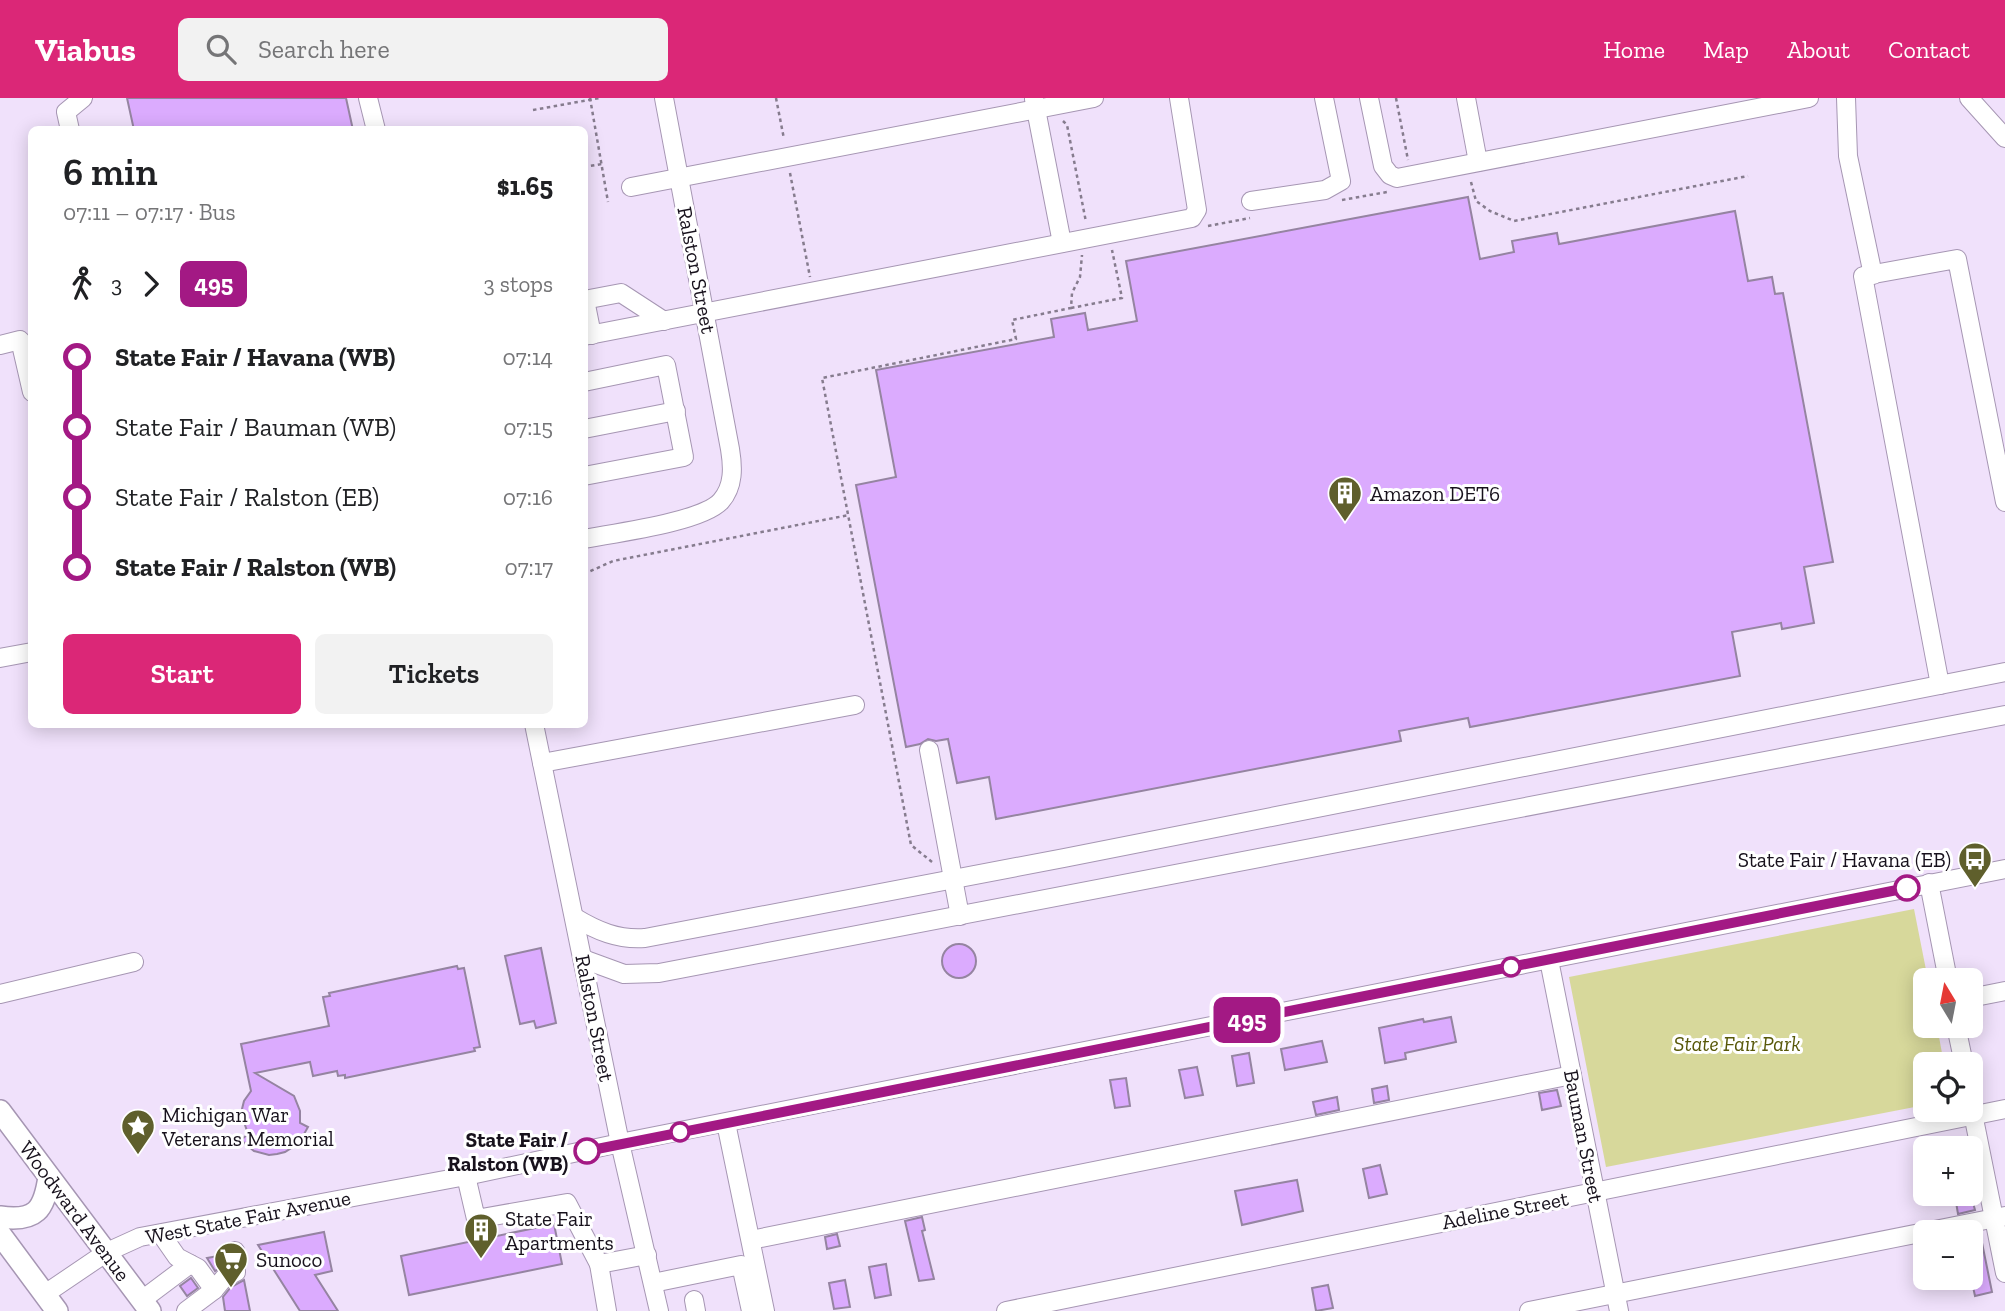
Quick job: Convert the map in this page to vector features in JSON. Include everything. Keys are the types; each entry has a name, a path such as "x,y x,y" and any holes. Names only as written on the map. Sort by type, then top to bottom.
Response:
{"main road":[{"name":"Woodward Avenue","path":"0,1111 146,1305"},
{"path":"0,1130 31,1153"},
{"path":"0,1217 28,1217 37,1212 46,1196 49,1177"},
{"path":"0,1234 50,1303"}],"street":[{"path":"69,126 66,111 83,98"},
{"path":"369,98 375,126"},
{"name":"Ralston Street","path":"588,538 673,521 709,510 720,503 731,482 729,442 664,98"},
{"path":"631,187 1035,104 1057,105 1094,98"},
{"path":"588,336 813,291 1068,250 1089,237 1192,218 1197,210 1179,98"},
{"path":"1251,201 1325,190 1341,181 1324,98"},
{"path":"1369,98 1383,166 1390,175 1397,178 1474,169 1803,99"},
{"path":"1466,98 1474,169"},
{"path":"1846,98 1848,156 1873,275"},
{"path":"1969,98 2005,138"},
{"path":"1035,104 1068,250"},
{"path":"1940,685 1863,276 1957,259 2005,502"},
{"path":"588,299 621,293 664,321"},
{"path":"0,345 20,340 28,375"},
{"path":"588,381 666,365 684,457 588,475"},
{"path":"588,428 676,411"},
{"path":"0,658 28,653"},
{"path":"575,917 607,934 633,939 645,938 2005,672"},
{"path":"542,763 855,705"},
{"path":"583,959 624,974 659,973 2005,715"},
{"name":"Ralston Street","path":"535,728 620,1143 659,1311"},
{"path":"929,750 960,916"},
{"name":"West State Fair Avenue","path":"50,1303 107,1252 140,1237 726,1124 2005,869"},
{"path":"1930,883 1946,968"},
{"name":"Bauman Street","path":"1549,960 1617,1302"},
{"path":"0,994 134,962"},
{"path":"1983,995 2005,991"},
{"path":"751,1240 1572,1075"},
{"name":"Adeline Street","path":"1983,1108 2005,1109"},
{"name":"Adeline Street","path":"1006,1311 1595,1192 1913,1120"},
{"path":"1976,1122 2000,1217 2005,1273"},
{"path":"726,1124 765,1311"},
{"path":"466,1175 476,1219 567,1203 599,1264 607,1311"},
{"path":"1529,1311 1617,1302 2000,1217"},
{"path":"161,1234 177,1257 198,1268 214,1290"},
{"path":"186,1311 214,1290 224,1278 236,1272 235,1251"},
{"path":"599,1264 648,1255"},
{"path":"146,1305 190,1264"},
{"path":"653,1283 741,1265 751,1311"}],"path":[{"path":"533,110 600,98"},
{"path":"776,98 813,291"},
{"path":"1396,98 1411,176"},
{"path":"590,99 608,202"},
{"path":"1057,105 1060,117 1067,125 1092,253 1081,256 1068,250"},
{"path":"588,166 601,164"},
{"path":"1474,169 1476,201 1490,211 1514,221 1748,176"},
{"path":"953,879 911,845 822,378 1016,339 1012,320 1071,308 1072,293 1080,277 1081,256"},
{"path":"588,572 613,561 849,515"}],"green space":[{"name":"State Fair Park","path":"1914,909 1926,968 1913,968 1913,1038 1939,1038 1942,1052 1913,1052 1913,1107 1606,1167 1569,977"}],"building":[{"path":"127,98 346,98 352,126 133,126"},
{"name":"Amazon DET6","path":"1468,197 1480,259 1514,252 1512,241 1557,233 1559,244 1735,211 1748,281 1772,277 1775,294 1783,293 1833,562 1804,567 1814,623 1782,629 1781,623 1732,632 1740,676 1470,727 1468,718 1399,731 1401,741 996,819 989,777 957,783 948,739 928,739 906,747 856,485 896,477 876,370 1054,337 1051,319 1085,313 1088,330 1137,321 1126,261"},
{"path":"959,944 971,949 976,961 971,973 959,978 947,973 942,961 947,949"},
{"path":"541,948 556,1023 536,1028 534,1021 520,1024 505,956"},
{"path":"457,966 458,969 464,968 480,1047 474,1048 475,1051 345,1078 345,1075 338,1076 337,1071 313,1076 310,1062 255,1073 294,1096 300,1111 300,1123 308,1127 299,1143 277,1154 254,1151 241,1140 248,1134 241,1113 244,1101 251,1091 241,1044 329,1026 323,997 330,996 329,993"},
{"path":"1451,1017 1456,1042 1405,1053 1406,1059 1385,1063 1379,1028 1423,1019 1424,1022"},
{"path":"1322,1041 1327,1062 1285,1070 1281,1049"},
{"path":"1249,1053 1254,1083 1237,1086 1232,1056"},
{"path":"1197,1067 1203,1095 1185,1098 1179,1070"},
{"path":"1126,1078 1130,1106 1115,1108 1110,1080"},
{"path":"1387,1086 1389,1100 1374,1103 1372,1089"},
{"path":"1557,1090 1561,1106 1542,1110 1539,1093"},
{"path":"1337,1097 1339,1110 1316,1115 1313,1102"},
{"path":"1380,1165 1387,1194 1369,1198 1363,1169"},
{"path":"1297,1180 1303,1211 1242,1225 1235,1191"},
{"path":"1957,1206 1974,1206 1975,1210 1958,1214"},
{"path":"922,1217 925,1230 922,1231 934,1279 919,1281 905,1221"},
{"name":"State Fair Apartments","path":"554,1224 562,1264 409,1295 401,1256"},
{"path":"324,1232 332,1271 315,1275 338,1311 300,1311 258,1245"},
{"path":"837,1234 840,1246 827,1249 825,1237"},
{"path":"1983,1248 1992,1292 1975,1296 1974,1290 1983,1290"},
{"path":"224,1255 224,1265 215,1271 207,1258"},
{"path":"886,1264 891,1295 875,1298 869,1267"},
{"path":"191,1278 198,1288 187,1296 180,1286"},
{"path":"244,1280 250,1311 225,1311 223,1297 231,1287"},
{"path":"845,1280 850,1307 834,1309 829,1283"},
{"path":"1328,1285 1333,1308 1316,1311 1312,1288"}],"bus line":[{"name":"495","path":"587,1151 1907,888"}],"place":[{"name":"Amazon DET6","path":"1345,523"},
{"name":"State Fair / Havana (EB)","path":"1975,889"},
{"name":"State Fair / Ralston (WB)","path":"587,1151"},
{"name":"Michigan War Veterans Memorial","path":"138,1156"},
{"name":"State Fair Apartments","path":"481,1260"},
{"name":"Sunoco","path":"231,1289"}]}
